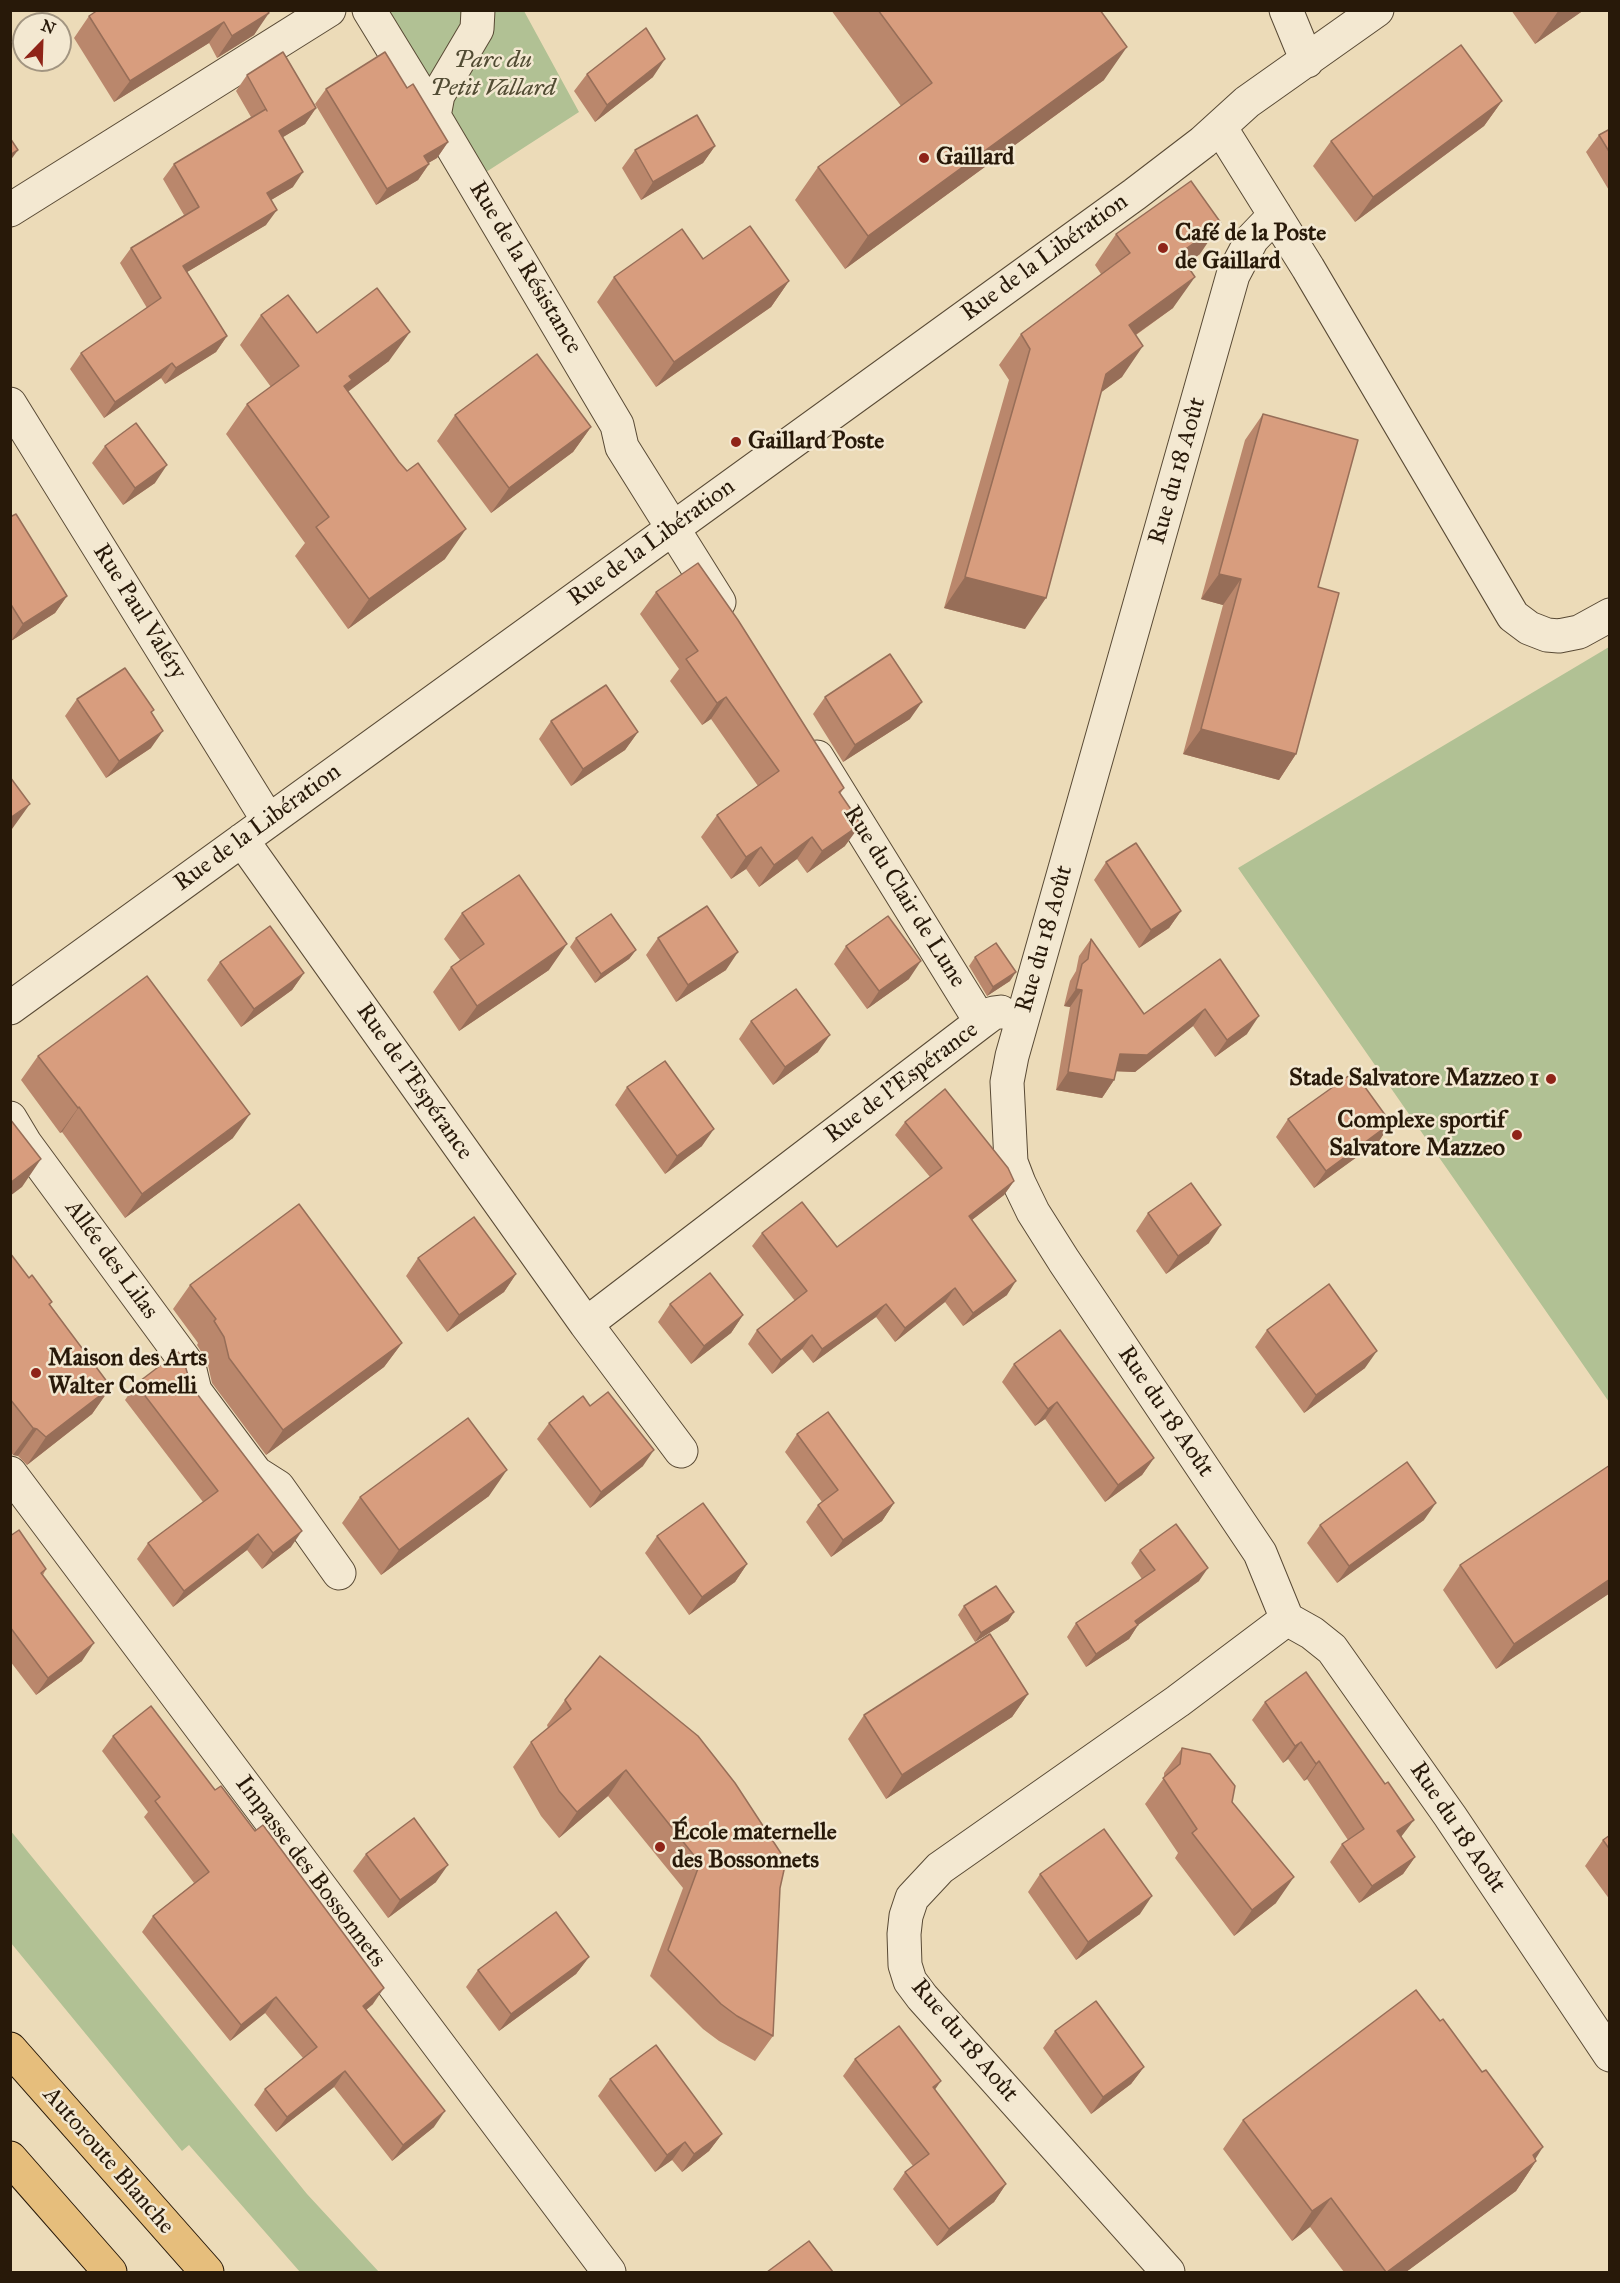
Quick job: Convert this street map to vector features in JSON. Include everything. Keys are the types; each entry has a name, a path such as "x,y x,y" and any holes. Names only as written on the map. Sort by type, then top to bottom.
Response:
{"highway":[{"name":"Autoroute Blanche","path":"10,2049 207,2272"},
{"path":"10,2158 110,2272"}],"street":[{"path":"10,210 329,10"},
{"name":"Rue de la Résistance","path":"369,10 617,424 622,447 672,529"},
{"path":"434,116 438,94 477,28 478,10"},
{"path":"1286,10 1307,61"},
{"name":"Rue de la Libération","path":"10,1008 1135,194 1203,142 1247,102 1377,10"},
{"path":"1220,127 1275,215 1513,616 1528,628 1547,635 1559,636 1579,632 1610,615"},
{"name":"Rue du 18 Août","path":"1275,215 1252,238 1233,275 1023,1017 1007,1082 1011,1162 1033,1212 1064,1261 1260,1553 1287,1619 1312,1633 1332,1649 1450,1816 1610,2055"},
{"name":"Rue Paul Valéry","path":"10,404 268,820"},
{"path":"672,529 736,629"},
{"name":"Rue du Clair de Lune","path":"799,729 981,1022"},
{"name":"Rue de l'Espérance","path":"242,840 586,1324 681,1451"},
{"name":"Rue de l'Espérance","path":"586,1324 993,1013 1000,1012 1023,1017"},
{"name":"Allée des Lilas","path":"10,1118 25,1143 189,1366 195,1391 256,1473 278,1487 339,1573"},
{"name":"Impasse des Bossonnets","path":"10,1473 609,2272"},
{"name":"Rue du 18 Août","path":"1168,2272 910,1981 905,1965 906,1916 912,1898 940,1868 1162,1713 1287,1619"}],"green space":[{"name":"Parc du Petit Vallard","path":"388,11 524,11 579,112 483,174"},
{"name":"Complexe sportif Salvatore Mazzeo","path":"1609,647 1609,1402 1238,868"},
{"path":"10,1830 307,2194 379,2272 300,2272 189,2145 182,2151 11,1943"}],"building":[{"path":"98,10 267,10 269,13 232,36 224,22 130,81 89,16"},
{"name":"Gaillard","path":"878,10 1100,10 1127,47 868,236 818,167 932,83"},
{"path":"646,28 665,59 607,105 587,74"},
{"path":"1461,45 1502,101 1373,197 1331,141"},
{"path":"283,52 316,108 279,131 303,172 267,193 277,210 183,266 227,336 176,368 172,363 115,402 81,353 161,298 131,248 199,207 174,164 266,109 247,75"},
{"path":"385,52 407,88 413,84 448,142 424,156 429,164 387,189 326,89"},
{"path":"697,115 715,146 653,182 635,150"},
{"path":"1610,129 1610,153 1599,135"},
{"path":"10,138 18,150 10,155"},
{"path":"1191,181 1221,223 1179,254 1195,277 1129,325 1143,346 1106,374 1046,598 965,577 1030,349 1021,334 1130,253 1116,234"},
{"path":"750,226 789,281 674,362 614,277 682,229 703,259"},
{"path":"377,288 410,332 349,376 352,380 344,386 399,462 407,471 418,463 466,529 369,599 316,527 329,517 247,404 299,366 261,315 288,295 317,333"},
{"path":"537,354 591,427 509,488 455,415"},
{"path":"1263,414 1358,440 1318,587 1339,593 1296,754 1201,729 1241,579 1219,574"},
{"path":"136,423 167,465 135,488 105,446"},
{"path":"16,514 67,596 23,624 10,603 10,517"},
{"path":"698,563 738,620 844,788 839,792 861,824 822,851 812,837 774,865 761,847 746,857 717,815 779,771 726,697 717,703 686,659 698,651 656,592"},
{"path":"890,654 922,702 855,745 825,697"},
{"path":"125,668 154,710 151,712 163,731 119,761 77,699"},
{"path":"606,685 638,732 583,769 551,721"},
{"path":"10,777 30,804 10,818"},
{"path":"1136,843 1181,911 1151,930 1106,862"},
{"path":"519,875 567,944 477,1006 451,967 484,944 462,913"},
{"path":"707,906 738,952 688,985 658,938"},
{"path":"611,914 636,950 601,974 576,938"},
{"path":"888,916 921,961 879,991 846,946"},
{"path":"270,926 304,973 254,1009 220,962"},
{"path":"1091,939 1144,1014 1220,959 1259,1016 1227,1040 1205,1009 1147,1055 1120,1054 1114,1080 1068,1072 1082,990 1076,989 1082,964 1088,959"},
{"path":"996,943 1016,972 993,987 975,957"},
{"path":"147,976 250,1114 142,1194 79,1107 38,1056"},
{"path":"796,989 830,1035 785,1067 751,1021"},
{"path":"665,1061 714,1129 677,1156 627,1087"},
{"path":"1354,1072 1391,1123 1326,1171 1288,1119"},
{"path":"945,1089 1008,1168 1014,1181 969,1216 1016,1281 973,1313 955,1288 905,1328 886,1304 822,1349 812,1335 781,1360 757,1330 807,1291 762,1233 802,1202 837,1247 942,1168 905,1122"},
{"path":"10,1119 41,1159 10,1183"},
{"path":"1191,1183 1221,1225 1178,1256 1148,1213"},
{"path":"299,1204 402,1343 283,1430 229,1358 224,1337 214,1321 216,1319 190,1285"},
{"path":"474,1217 516,1274 459,1315 418,1258"},
{"path":"10,1253 29,1278 32,1275 52,1302 49,1304 111,1387 46,1437 33,1428 10,1399"},
{"path":"710,1273 743,1315 704,1346 670,1304"},
{"path":"1329,1284 1377,1351 1316,1395 1267,1330"},
{"path":"1060,1330 1154,1458 1118,1485 1057,1402 1048,1409 1014,1364"},
{"path":"178,1352 183,1358 191,1386 302,1531 273,1553 258,1534 184,1591 148,1543 218,1491 136,1384"},
{"path":"608,1392 654,1450 601,1492 549,1423 583,1396 590,1406"},
{"path":"828,1412 894,1503 843,1540 818,1505 838,1490 797,1434"},
{"path":"468,1418 507,1470 399,1550 360,1497"},
{"path":"1407,1462 1436,1503 1349,1566 1320,1525"},
{"path":"1610,1465 1610,1579 1514,1644 1460,1565"},
{"path":"703,1503 747,1564 702,1597 657,1536"},
{"path":"1176,1524 1208,1568 1135,1621 1138,1625 1096,1654 1076,1623 1155,1570 1140,1550"},
{"path":"19,1530 46,1569 41,1573 94,1643 48,1678 10,1627 10,1536"},
{"path":"996,1586 1014,1612 981,1633 964,1606"},
{"path":"990,1634 1028,1694 902,1775 864,1715"},
{"path":"600,1656 698,1736 735,1783 786,1861 780,1888 773,2036 737,2016 721,2004 668,1950 700,1863 626,1770 577,1812 559,1791 531,1742 571,1709 565,1700"},
{"path":"1306,1672 1385,1784 1388,1782 1414,1820 1397,1831 1415,1857 1372,1886 1342,1844 1364,1829 1319,1761 1316,1764 1301,1742 1295,1746 1265,1702"},
{"path":"151,1706 215,1790 221,1786 255,1831 263,1825 384,1988 363,2006 445,2111 403,2145 345,2071 287,2117 265,2089 317,2047 276,1997 241,2025 153,1916 209,1872 155,1801 160,1797 113,1736"},
{"path":"1182,1748 1210,1754 1235,1786 1232,1802 1294,1877 1252,1910 1192,1833 1197,1829 1163,1778 1180,1764"},
{"path":"414,1818 448,1865 400,1900 366,1854"},
{"path":"1104,1829 1152,1896 1088,1942 1040,1874"},
{"path":"1610,1835 1610,1850 1603,1840"},
{"path":"556,1912 589,1957 511,2014 478,1970"},
{"path":"1416,1990 1440,2021 1443,2019 1482,2072 1486,2070 1543,2147 1533,2155 1536,2161 1386,2272 1331,2198 1312,2211 1243,2120"},
{"path":"1096,2001 1144,2067 1103,2097 1055,2031"},
{"path":"899,2026 941,2081 933,2087 1006,2184 949,2229 905,2172 929,2154 855,2059"},
{"path":"656,2045 722,2134 694,2154 685,2142 667,2155 610,2079"},
{"path":"809,2241 833,2272 767,2272"}],"place":[{"name":"Gaillard","path":"924,158"},
{"name":"Café de la Poste de Gaillard","path":"1163,248"},
{"name":"Gaillard Poste","path":"736,442"},
{"name":"Stade Salvatore Mazzeo 1","path":"1551,1079"},
{"name":"Complexe sportif Salvatore Mazzeo","path":"1517,1135"},
{"name":"Maison des Arts Walter Comelli","path":"36,1373"},
{"name":"École maternelle des Bossonnets","path":"660,1847"}]}
